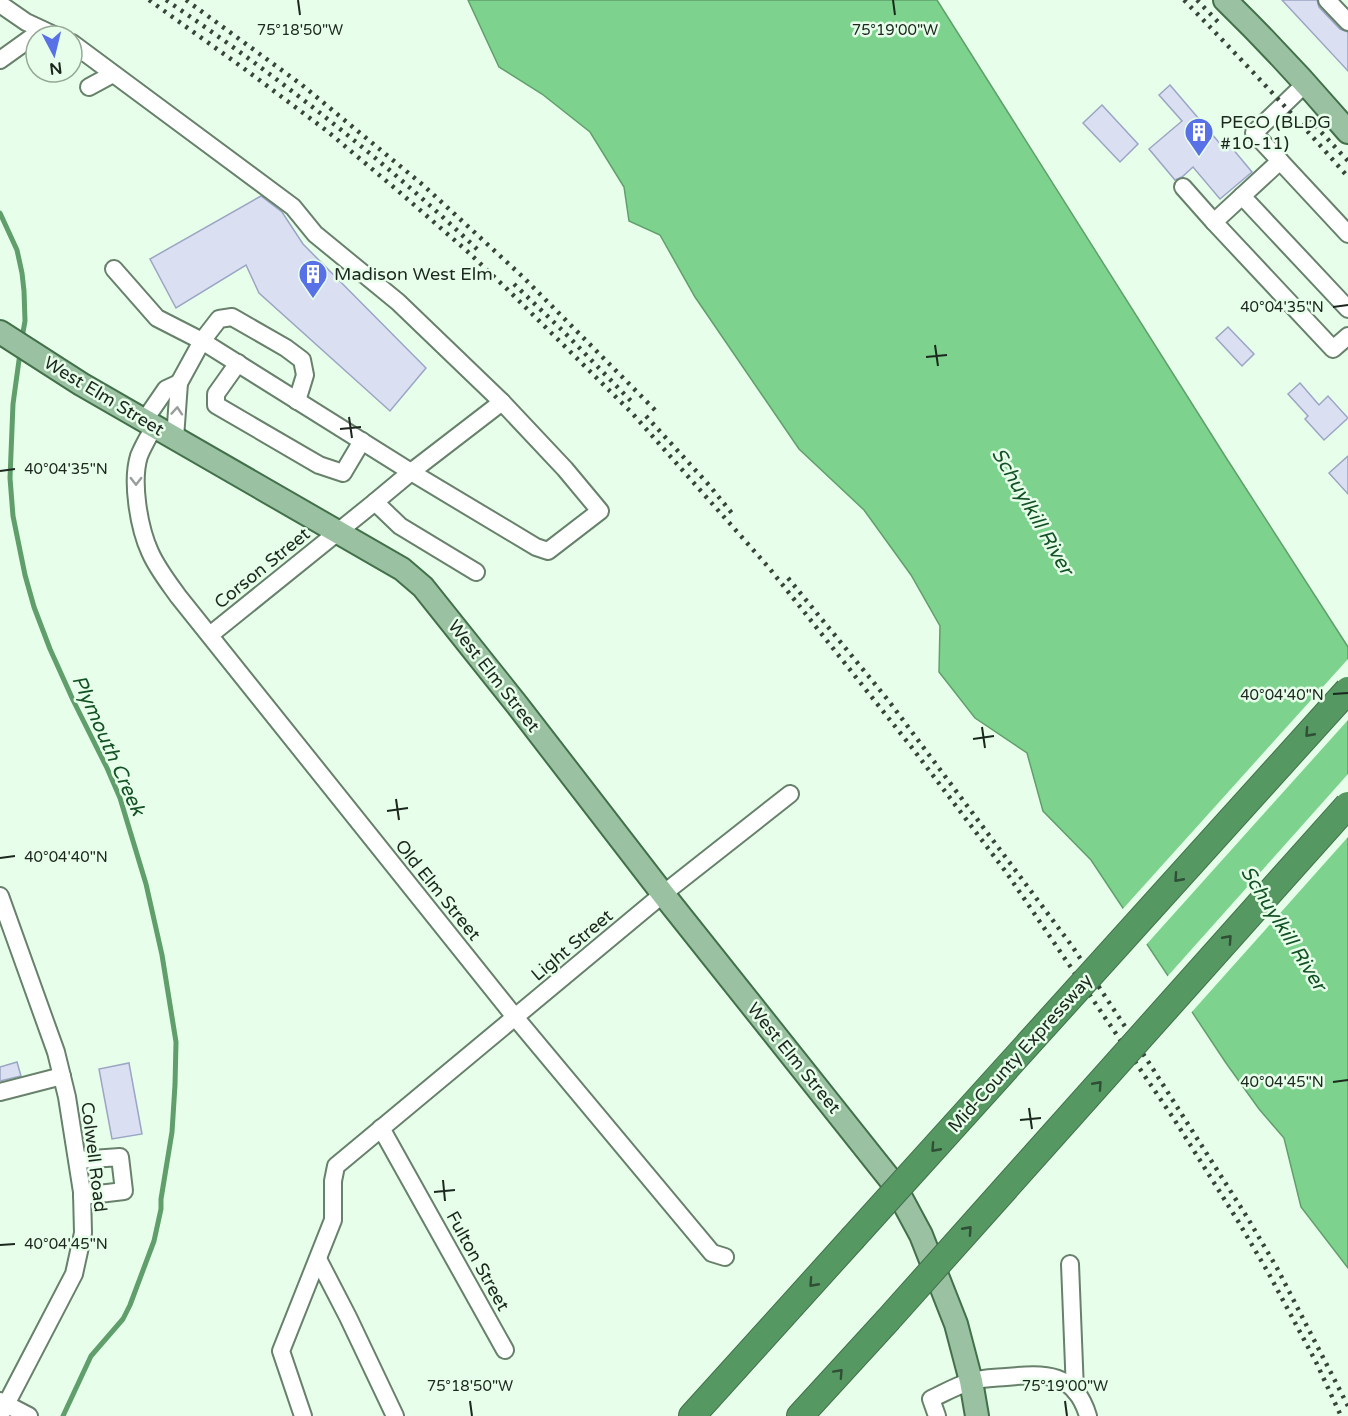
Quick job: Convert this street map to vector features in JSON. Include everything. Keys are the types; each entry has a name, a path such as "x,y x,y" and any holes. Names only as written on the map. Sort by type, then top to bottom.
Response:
{"highway":[{"name":"Mid-County Expressway","path":"692,1416 1348,690"},
{"path":"800,1416 1348,805"}],"main road":[{"path":"1225,0 1306,83 1348,132"},
{"name":"West Elm Street","path":"0,332 81,384 402,569 423,587 893,1183 921,1235 956,1324 971,1381 977,1416"}],"street":[{"path":"1327,0 1348,22"},
{"path":"0,4 30,24"},
{"path":"0,60 24,47"},
{"path":"84,52 293,207 315,234 398,302 502,402 565,469 600,512 548,551 536,547 202,341 157,318 114,269"},
{"path":"89,87 113,74"},
{"path":"1306,83 1254,133 1348,234"},
{"path":"1214,222 1280,161"},
{"path":"1183,187 1333,349 1348,336"},
{"path":"1242,196 1348,309"},
{"path":"175,438 180,383 202,341 219,319 232,317 286,348 302,360 305,375 297,401"},
{"path":"238,363 216,394 216,405 319,465 343,473 362,441"},
{"name":"Old Elm Street","path":"180,383 166,389 149,424 136,473 139,516 149,550 161,572 177,596 515,1017 712,1253 725,1257"},
{"name":"Corson Street","path":"210,635 411,472 502,402"},
{"path":"375,502 400,525 476,572"},
{"name":"Light Street","path":"303,1416 281,1352 333,1220 333,1181 336,1166 663,894 790,794"},
{"name":"Colwell Road","path":"0,896 56,1052 62,1076 78,1160 83,1233 74,1274 2,1407"},
{"path":"0,1092 62,1076"},
{"name":"Fulton Street","path":"381,1128 506,1350"},
{"path":"78,1160 120,1157 124,1191 82,1196"},
{"path":"318,1259 395,1416"},
{"path":"1070,1264 1075,1391"},
{"path":"937,1416 931,1399 971,1381 1038,1374 1069,1384 1079,1396 1088,1416"},
{"path":"2,1407 29,1416"}],"water":[{"name":"Schuylkill River","path":"468,0 937,0 1348,647 1348,1268 1301,1207 1284,1138 1259,1109 1226,1063 1091,860 1043,811 1027,753 975,718 939,672 940,626 911,575 864,510 799,449 695,297 660,235 629,221 624,187 590,132 542,94 499,67"}],"pier":[{"path":"1348,659 1348,720 1145,946 1121,911"},
{"path":"1348,774 1348,837 1190,1014 1166,978"}],"building":[{"name":"PECO (BLDG #10-11)","path":"1282,0 1317,0 1319,7 1340,29 1348,32 1348,71"},
{"name":"PECO (BLDG #10-11)","path":"1170,85 1222,146 1227,142 1252,172 1220,199 1193,167 1175,180 1149,149 1182,121 1159,95"},
{"path":"1102,105 1138,144 1120,162 1083,123"},
{"name":"Madison West Elm","path":"261,196 282,212 303,244 426,368 390,411 259,293 246,265 176,308 150,259"},
{"path":"1228,327 1254,354 1242,366 1216,338"},
{"path":"1300,383 1319,405 1328,396 1348,418 1324,440 1305,419 1308,416 1288,394"},
{"path":"1348,456 1348,494 1329,473"},
{"path":"17,1062 21,1076 0,1081 0,1067"},
{"path":"129,1063 142,1134 112,1139 99,1069"}],"waterway":[{"name":"Plymouth Creek","path":"0,213 17,250 22,273 25,321 22,338"},
{"name":"Plymouth Creek","path":"20,353 13,404 10,478 13,516 25,575 50,649 120,798 146,884 162,955 176,1042 172,1132 154,1241 123,1319 91,1356 63,1416"}],"railway":[{"path":"149,0 327,131 467,251 632,413 770,569 913,749 1006,872 1174,1119 1269,1274 1316,1362 1341,1416"},
{"path":"166,0 248,58 328,119 479,251"},
{"path":"186,0 302,85 423,185 523,277 656,411"},
{"path":"1184,0 1348,177"},
{"path":"1197,0 1221,25"},
{"path":"1309,119 1348,161"},
{"path":"514,284 631,401"},
{"path":"646,416 735,517"},
{"path":"788,578 888,700 1072,946 1247,1217 1277,1268 1348,1406"}],"place":[{"name":"PECO (BLDG #10-11)","path":"1199,158"},
{"name":"Madison West Elm","path":"313,300"}]}
